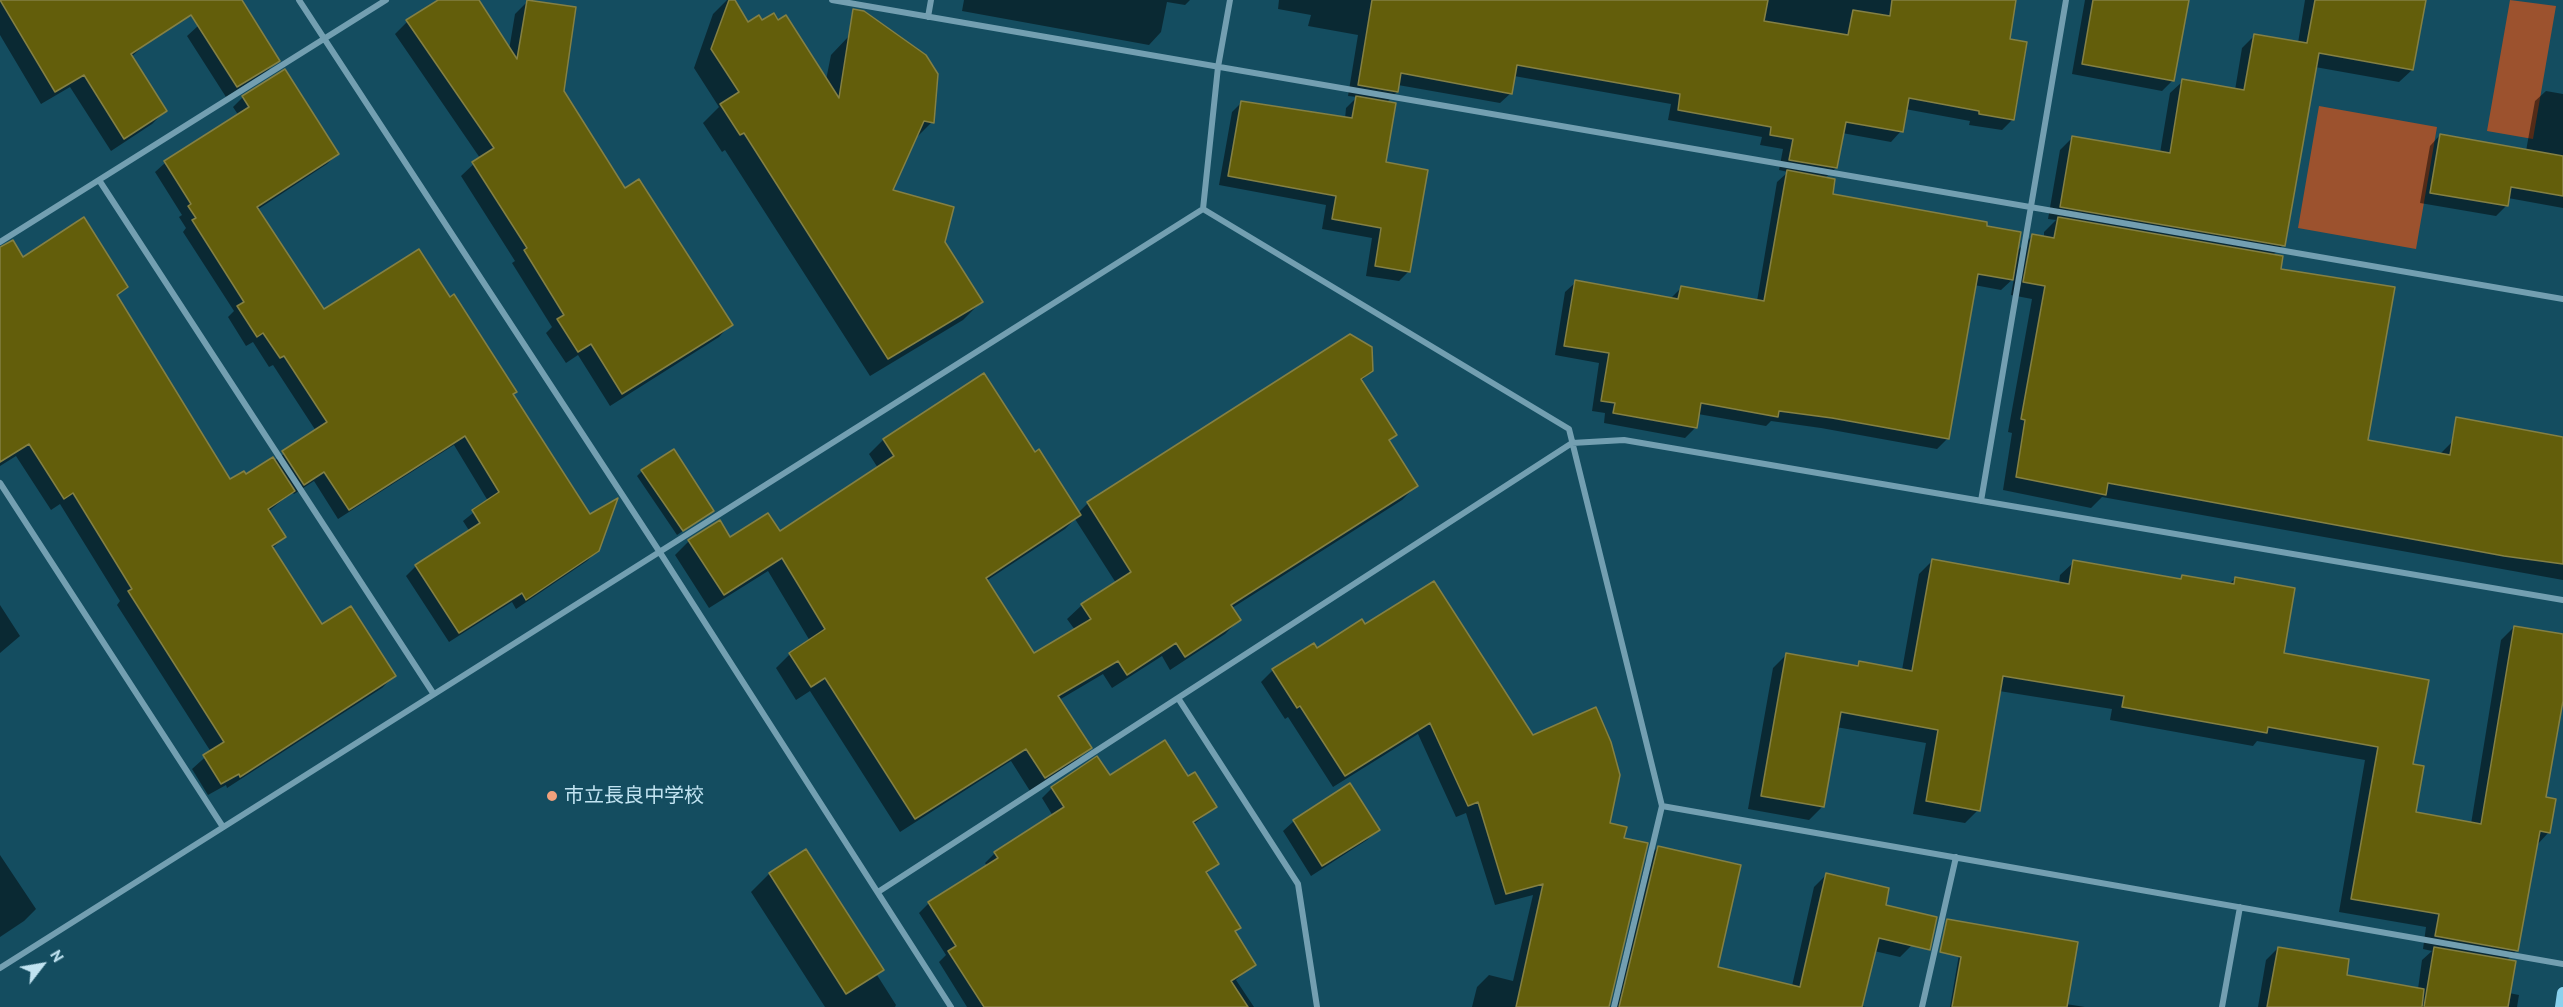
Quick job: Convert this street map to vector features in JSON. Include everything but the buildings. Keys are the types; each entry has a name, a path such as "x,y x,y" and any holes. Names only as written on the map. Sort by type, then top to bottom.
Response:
{"street":[{"path":"299,0 659,551 951,1007"},
{"path":"0,242 386,0"},
{"path":"832,0 2563,299"},
{"path":"928,16 931,0"},
{"path":"1203,209 1218,67 1230,0"},
{"path":"1982,501 2066,0"},
{"path":"99,180 433,693"},
{"path":"0,968 1203,209"},
{"path":"1203,209 1569,429 1662,806 1614,1007"},
{"path":"878,892 1572,443 1624,440 2563,600"},
{"path":"0,483 223,827"},
{"path":"1178,699 1298,884 1317,1007"},
{"path":"1662,806 2563,964"},
{"path":"1922,1007 1956,857"},
{"path":"2222,1007 2240,907"},
{"path":"2561,1007 2563,993"}],"shaded area":[{"path":"2510,0 2556,6 2533,139 2487,131"},
{"path":"2319,106 2437,127 2416,249 2298,228"}],"place":[{"name":"市立長良中学校","path":"552,796"}]}
